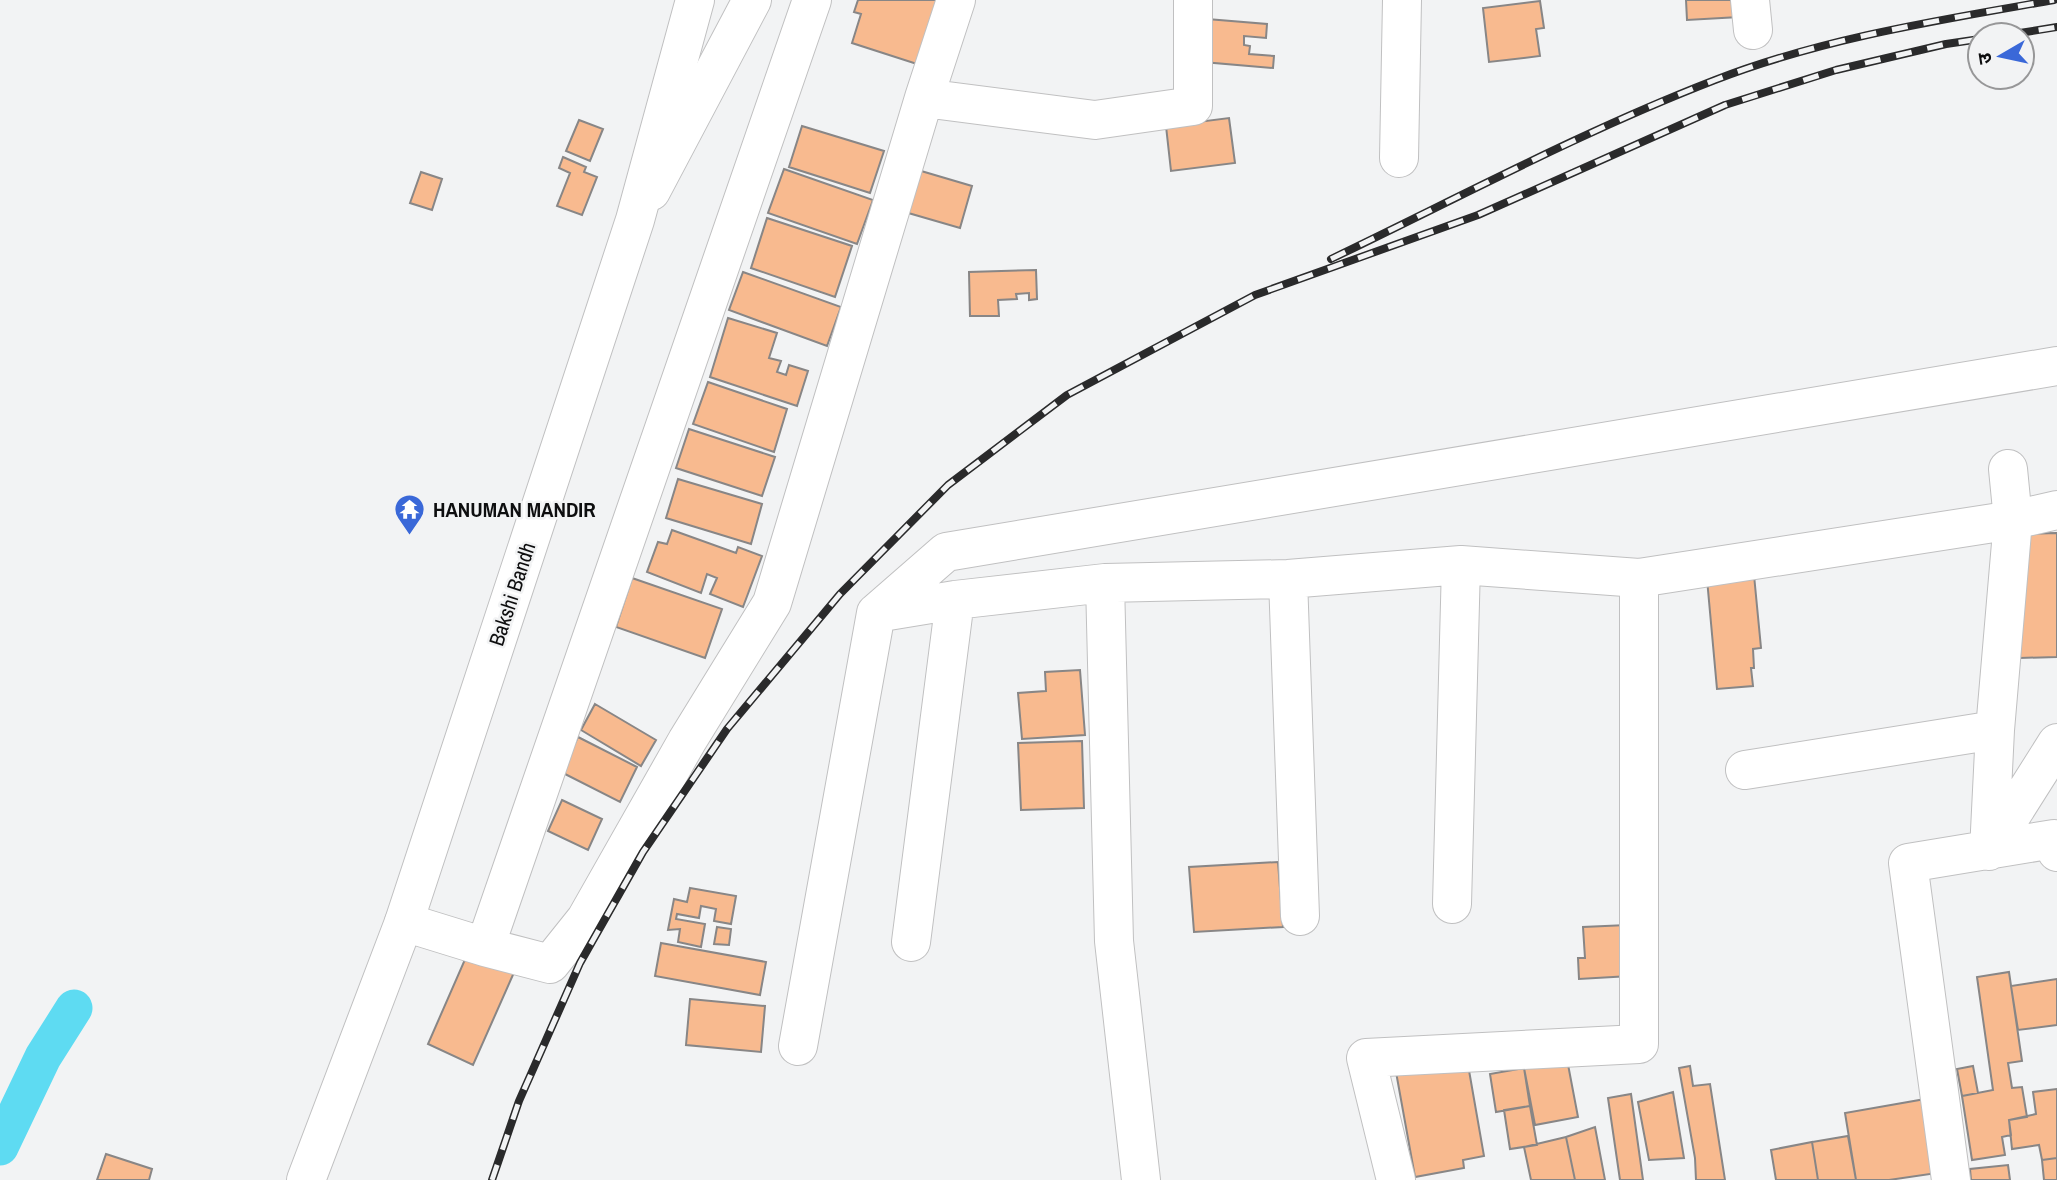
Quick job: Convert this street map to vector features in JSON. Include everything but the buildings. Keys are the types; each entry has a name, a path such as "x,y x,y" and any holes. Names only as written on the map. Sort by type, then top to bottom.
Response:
{"street":[{"name":"Bakshi Bandh","path":"306,1180 404,922 635,220 695,0"},
{"path":"635,220 752,0"},
{"path":"485,947 812,0"},
{"path":"404,922 551,964 586,919 687,741 772,603 956,0"},
{"path":"924,98 1095,120 1193,106 1193,0"},
{"path":"1399,158 1402,0"},
{"path":"798,1046 876,614 946,552 2057,366"},
{"path":"1989,851 1995,730 2014,520 2008,469"},
{"path":"876,614 956,600 1105,583 1288,579 1461,565 1639,578 2014,520 2057,510"},
{"path":"1452,904 1461,565"},
{"path":"1396,1180 1366,1058 1639,1044 1639,578"},
{"path":"1288,579 1300,916"},
{"path":"1105,583 1114,941 1141,1180"},
{"path":"911,942 956,600"},
{"path":"1745,770 1995,730"},
{"path":"1989,851 2057,743"},
{"path":"1951,1180 1908,863 2054,839 2057,852"}],"waterway":[{"path":"0,1147 43,1057 74,1008"}],"railway":[{"path":"1331,259 1617,121 1756,65 1882,32 2054,0"},
{"path":"2036,30 2057,27"},
{"path":"492,1180 519,1101 580,963 643,852 727,729 840,594 948,485 1067,395 1255,295 1478,215 1725,105 1836,70 1966,41"}],"place":[{"name":"HANUMAN MANDIR","path":"410,536"}]}
